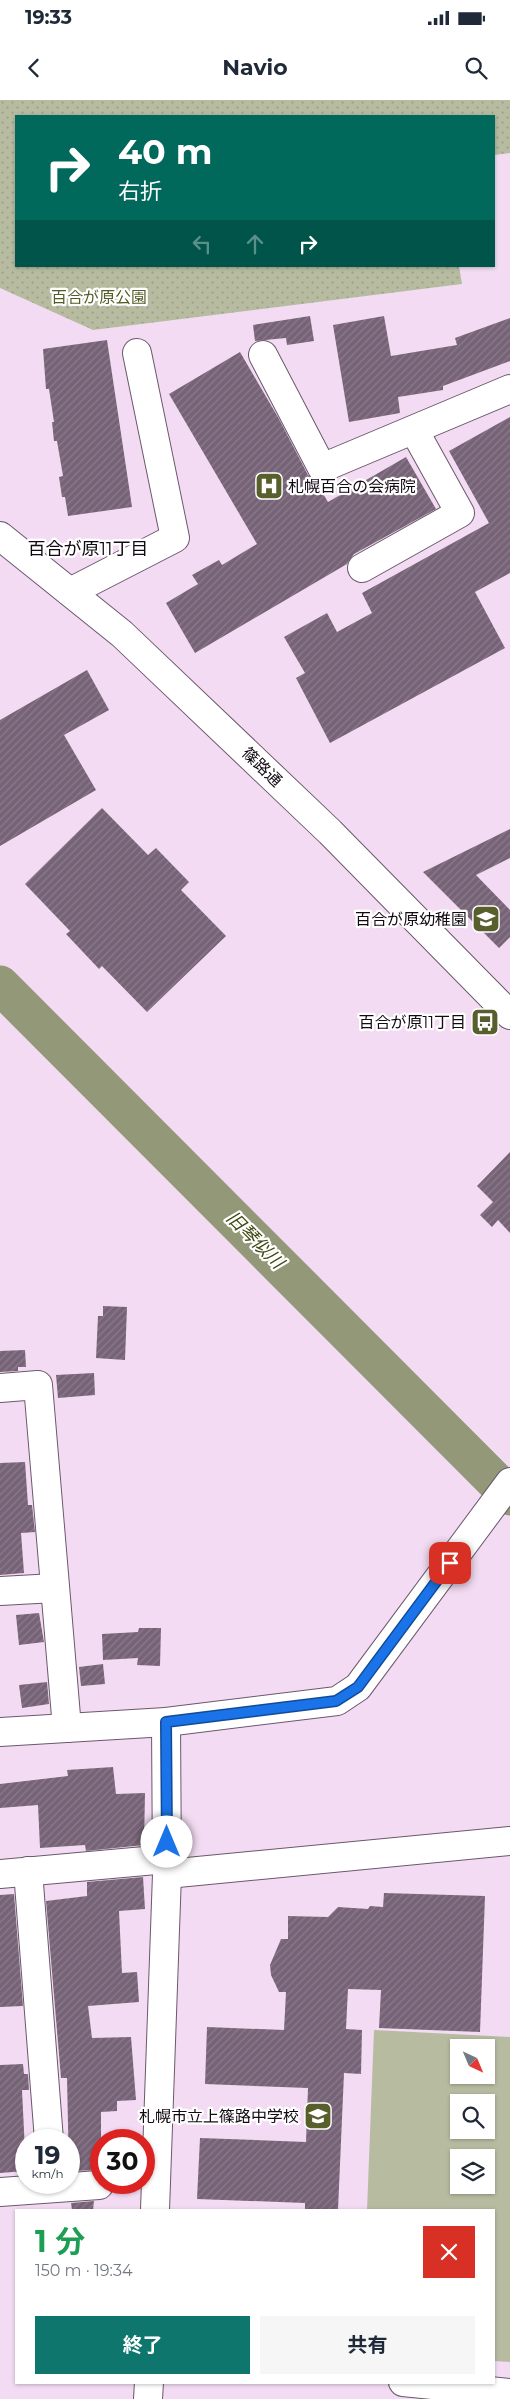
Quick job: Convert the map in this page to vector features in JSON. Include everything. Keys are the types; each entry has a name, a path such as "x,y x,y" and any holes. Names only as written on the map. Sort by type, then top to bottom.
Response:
{"street":[{"path":"70,592 175,538 137,353"},
{"path":"263,355 322,468 510,389"},
{"path":"362,568 460,513 414,430"},
{"name":"篠路通","path":"0,536 122,634 330,832 510,1015"},
{"path":"0,1388 38,1385 67,1728"},
{"path":"0,1732 166,1722 336,1701 358,1687 510,1482"},
{"path":"0,1591 55,1588"},
{"path":"155,2209 167,1866 166,1722"},
{"path":"0,1874 28,1871 167,1866 510,1841"},
{"path":"28,1871 48,2129"},
{"path":"0,2192 15,2193"},
{"path":"148,2399 149,2384"},
{"path":"421,2384 510,2394"}],"green space":[{"name":"百合が原公園","path":"0,100 510,100 510,153 495,155 495,115 15,115 15,267 459,267 462,284 93,330 0,288"},
{"path":"374,2030 510,2037 510,2362 495,2361 495,2209 367,2209"}],"building":[{"path":"310,316 314,341 287,345 286,338 255,341 253,325"},
{"path":"384,316 391,356 457,345 455,338 510,318 510,361 443,386 443,390 398,397 400,413 349,422 333,325"},
{"path":"107,340 132,507 68,516 65,497 62,497 59,477 63,476 57,441 54,441 52,422 54,422 49,389 46,389 43,349"},
{"path":"240,352 279,419 308,475 316,482 328,502 406,457 436,509 354,554 347,564 195,653 166,603 198,584 192,575 219,560 222,565 257,544 169,394"},
{"path":"510,417 510,573 475,592 505,648 330,743 296,678 305,673 284,637 327,613 337,632 372,613 362,593 489,523 449,451"},
{"path":"87,670 109,710 64,735 96,790 0,846 0,720"},
{"path":"102,808 148,855 156,848 189,882 181,890 226,936 147,1012 102,966 99,969 66,934 70,931 25,884"},
{"name":"百合が原幼稚園","path":"510,829 510,858 476,875 510,910 510,937 499,948 423,872"},
{"path":"510,1152 510,1233 498,1220 492,1227 480,1215 493,1202 477,1186"},
{"path":"103,1306 127,1307 125,1360 96,1358 98,1316 103,1316"},
{"path":"25,1350 26,1367 18,1367 18,1371 0,1372 0,1351"},
{"path":"94,1373 95,1395 58,1398 56,1375"},
{"path":"25,1462 28,1505 32,1505 35,1532 21,1533 24,1573 0,1575 0,1463"},
{"path":"39,1613 44,1642 19,1645 16,1615"},
{"path":"139,1628 161,1628 160,1666 137,1665 138,1658 103,1660 102,1634 138,1632"},
{"path":"103,1664 105,1684 81,1686 79,1667"},
{"path":"47,1682 49,1704 22,1708 19,1685"},
{"path":"113,1767 116,1794 145,1793 144,1845 86,1851 85,1845 40,1848 38,1805 0,1808 0,1784 68,1776 67,1770"},
{"path":"143,1877 145,1909 119,1911 122,1973 137,1972 139,2002 88,2006 92,2038 131,2037 136,2100 117,2101 117,2111 101,2112 101,2129 90,2129 90,2170 80,2171 80,2129 68,2129 67,2078 61,2078 46,1901 87,1896 87,1882"},
{"path":"384,1893 485,1896 480,2032 379,2028 381,1990 348,1989 346,2029 362,2030 361,2074 344,2073 338,2209 305,2209 305,2203 197,2199 200,2138 306,2142 308,2088 205,2084 207,2027 284,2030 286,1992 279,1992 271,1975 270,1965 281,1939 288,1939 288,1916 328,1917 338,1907 368,1909 370,1906 383,1907"},
{"path":"14,1894 23,2006 0,2007 0,1895"},
{"path":"23,2064 24,2074 28,2074 29,2090 22,2090 24,2129 15,2129 15,2172 0,2173 0,2065"},
{"path":"94,2201 93,2209 72,2209 71,2203"}],"waterway":[{"name":"旧琴似川","path":"0,985 510,1496"}],"place":[{"name":"札幌百合の会病院","path":"269,486"},
{"name":"百合が原幼稚園","path":"486,919"},
{"name":"百合が原11丁目","path":"485,1022"},
{"name":"札幌市立上篠路中学校","path":"318,2116"}],"district":[{"name":"百合が原11丁目","path":"88,549"}],"route":[{"path":"167,1842 166,1722 336,1701 358,1687 450,1563"}]}
